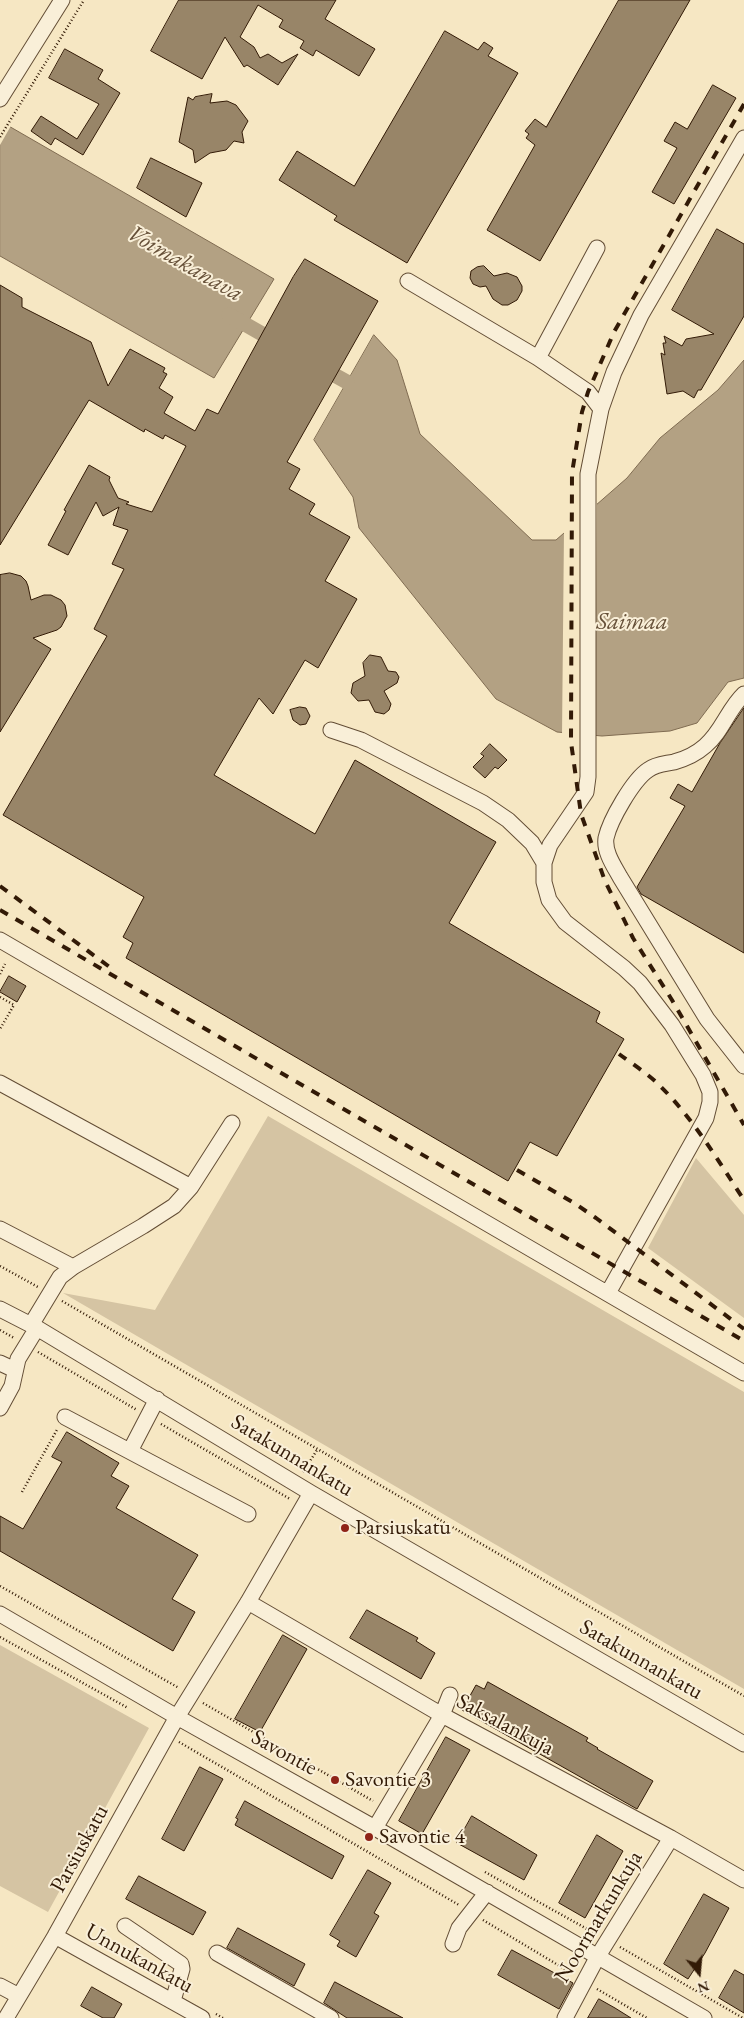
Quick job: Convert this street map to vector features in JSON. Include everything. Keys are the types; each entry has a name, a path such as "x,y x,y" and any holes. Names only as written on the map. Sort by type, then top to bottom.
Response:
{"street":[{"path":"0,99 62,0"},
{"path":"608,1293 706,1118 710,1102 710,1092 703,1075 672,1025 640,982 565,922 549,900 544,882 544,863 550,845 586,792 588,777 588,474 601,409 614,372 640,315 744,138"},
{"path":"538,358 597,248"},
{"path":"408,281 538,358 588,392 601,409"},
{"path":"744,694 736,702 720,729 705,746 687,758 653,768 636,781 614,818 606,839 608,855 620,877 707,1019 744,1066"},
{"path":"331,730 361,740 483,802 508,820 532,843 544,863"},
{"path":"1,942 744,1373"},
{"path":"0,1083 191,1187"},
{"path":"0,1408 12,1386 18,1359 49,1293 60,1277 72,1267 174,1206 191,1187 232,1123"},
{"path":"0,1229 72,1267"},
{"name":"Satakunnankatu","path":"0,1309 157,1399 311,1493 744,1744"},
{"path":"0,1363 16,1370"},
{"path":"130,1451 157,1399"},
{"path":"65,1416 248,1514"},
{"name":"Parsiuskatu","path":"6,2018 55,1936 177,1718 248,1602 311,1493"},
{"name":"Saksalankuja","path":"248,1602 442,1715 671,1838 744,1880"},
{"name":"Savontie","path":"0,1614 177,1718 375,1828 704,2018"},
{"path":"375,1828 442,1715 450,1695"},
{"name":"Noormarkunkuja","path":"565,2018 598,1956 671,1838"},
{"path":"453,1944 459,1928 487,1892"},
{"path":"126,1926 181,1964 182,1969 173,2001"},
{"name":"Unnukankatu","path":"55,1936 202,2018"},
{"path":"217,1953 331,2018"},
{"path":"0,1986 19,1996"}],"path":[{"path":"0,137 84,0"},
{"path":"0,974 5,964"},
{"path":"0,997 14,1006 0,1029"},
{"path":"0,1266 744,1696"},
{"path":"22,1492 65,1416"},
{"path":"0,1637 133,1710"},
{"path":"168,1735 471,1912 647,2018"}],"shaded area":[{"path":"268,1116 744,1392 744,1689 63,1293 155,1310"},
{"path":"696,1158 744,1215 744,1318 648,1248"},
{"path":"0,1645 149,1728 48,1912 0,1886"}],"water":[{"path":"0,121 274,279 214,378 0,256"},
{"name":"Saimaa","path":"374,335 397,360 420,434 532,540 556,540 627,478 660,438 718,390 744,360 744,678 728,682 697,723 670,731 602,736 557,732 496,699 359,528 353,497 314,440"}],"pier":[{"path":"0,118 12,124 0,145"},
{"path":"597,501 595,737 562,735 564,530"}],"building":[{"path":"179,0 336,0 325,19 375,49 359,76 316,50 313,56 300,48 304,41 279,27 283,20 258,5 240,37 254,47 260,58 268,54 282,63 298,54 278,85 247,65 244,67 225,37 202,79 151,51"},
{"path":"619,0 690,0 540,261 487,230 535,145 526,138 529,134 525,131 535,119 546,127"},
{"path":"445,31 478,50 484,42 493,48 488,56 518,73 407,263 334,220 337,216 279,180 297,151 354,186"},
{"path":"65,49 103,70 98,79 120,93 83,155 55,138 51,145 31,131 41,116 77,139 99,104 49,78"},
{"path":"713,85 736,98 674,204 652,192 677,148 664,141 675,122 687,129"},
{"path":"212,94 210,103 227,101 236,105 248,121 242,132 244,143 234,141 226,150 210,153 195,163 193,150 179,142 188,97 193,100 195,97"},
{"path":"151,158 202,183 186,217 137,188"},
{"path":"717,229 744,244 744,316 701,390 698,390 694,398 683,391 667,394 661,353 665,355 663,343 666,343 664,336 682,346 686,339 714,334 672,310"},
{"path":"305,259 378,301 287,462 300,469 289,489 315,504 309,514 350,537 325,581 357,599 318,668 305,660 273,714 259,698 214,775 315,834 355,760 496,842 449,923 600,1012 596,1022 624,1039 557,1156 530,1142 508,1181 126,958 133,943 123,937 144,897 3,815 107,636 94,629 124,569 112,564 128,530 113,525 119,507 103,516 96,502 68,555 48,545 66,511 64,510 89,465 110,477 109,480 118,498 129,502 126,504 152,512 186,446 165,435 163,439 145,429 144,432 89,400 0,545 0,285 22,298 22,307 91,342 108,386 130,349 165,368 163,372 167,374 159,388 173,397 164,413 195,431 207,409 218,414 293,277"},
{"path":"484,266 494,276 507,273 517,277 522,286 522,291 517,300 508,305 502,305 493,299 486,286 480,287 473,284 470,278 471,271 477,267"},
{"path":"10,573 21,576 26,581 31,600 44,595 51,595 61,600 65,605 67,616 61,627 57,630 33,638 51,649 0,732 0,575"},
{"path":"370,655 381,657 388,671 396,672 399,677 397,683 384,691 391,704 389,710 384,714 375,712 369,700 358,701 351,693 353,683 365,676 363,663"},
{"path":"300,707 306,708 310,716 306,724 300,725 293,720 290,710"},
{"path":"744,708 744,953 641,894 637,887 685,806 670,798 678,784 692,792 720,743"},
{"path":"490,744 507,760 498,769 495,767 485,778 473,767 484,756 481,754"},
{"path":"9,976 26,986 17,1002 0,992"},
{"path":"67,1432 119,1463 111,1476 129,1486 116,1508 198,1555 172,1599 195,1612 173,1651 0,1551 0,1516 23,1529 62,1462 52,1457"},
{"path":"367,1610 418,1638 416,1641 435,1653 421,1679 350,1638"},
{"path":"283,1635 307,1649 260,1732 235,1719"},
{"path":"488,1682 588,1738 586,1741 597,1749 653,1781 637,1809 462,1710 476,1685 484,1689"},
{"path":"446,1737 470,1750 422,1834 399,1821"},
{"path":"200,1767 223,1779 184,1851 162,1839"},
{"path":"245,1801 344,1856 332,1879 235,1825 238,1819 236,1818"},
{"path":"472,1816 537,1855 524,1880 457,1843"},
{"path":"597,1835 623,1851 585,1918 559,1903"},
{"path":"368,1870 391,1883 374,1913 379,1916 356,1957 337,1946 340,1941 330,1935"},
{"path":"139,1876 206,1912 193,1935 126,1899"},
{"path":"704,1894 729,1908 705,1953 688,1979 664,1964"},
{"path":"238,1928 305,1964 294,1986 227,1948"},
{"path":"512,1950 573,1983 559,2009 498,1975"},
{"path":"735,1970 744,1975 744,2013 719,1998"},
{"path":"335,1982 403,2018 347,2018 324,2003"},
{"path":"92,1987 122,2004 114,2018 103,2018 81,2006"},
{"path":"599,1999 615,2008 631,2018 588,2018"}],"waterway":[{"name":"Voimakanava","path":"229,315 278,343"},
{"name":"Voimakanava","path":"318,366 347,382"}],"railway":[{"path":"744,104 614,332 588,392 582,412 572,473 571,742 581,814 605,881 633,938 672,1000 744,1125"},
{"path":"0,886 115,971"},
{"path":"0,910 744,1341"},
{"path":"619,1054 656,1082 681,1109 703,1138 744,1200"},
{"path":"517,1170 596,1218 744,1329"}],"place":[{"name":"Parsiuskatu","path":"345,1528"},
{"name":"Savontie 3","path":"335,1780"},
{"name":"Savontie 4","path":"369,1837"}]}
